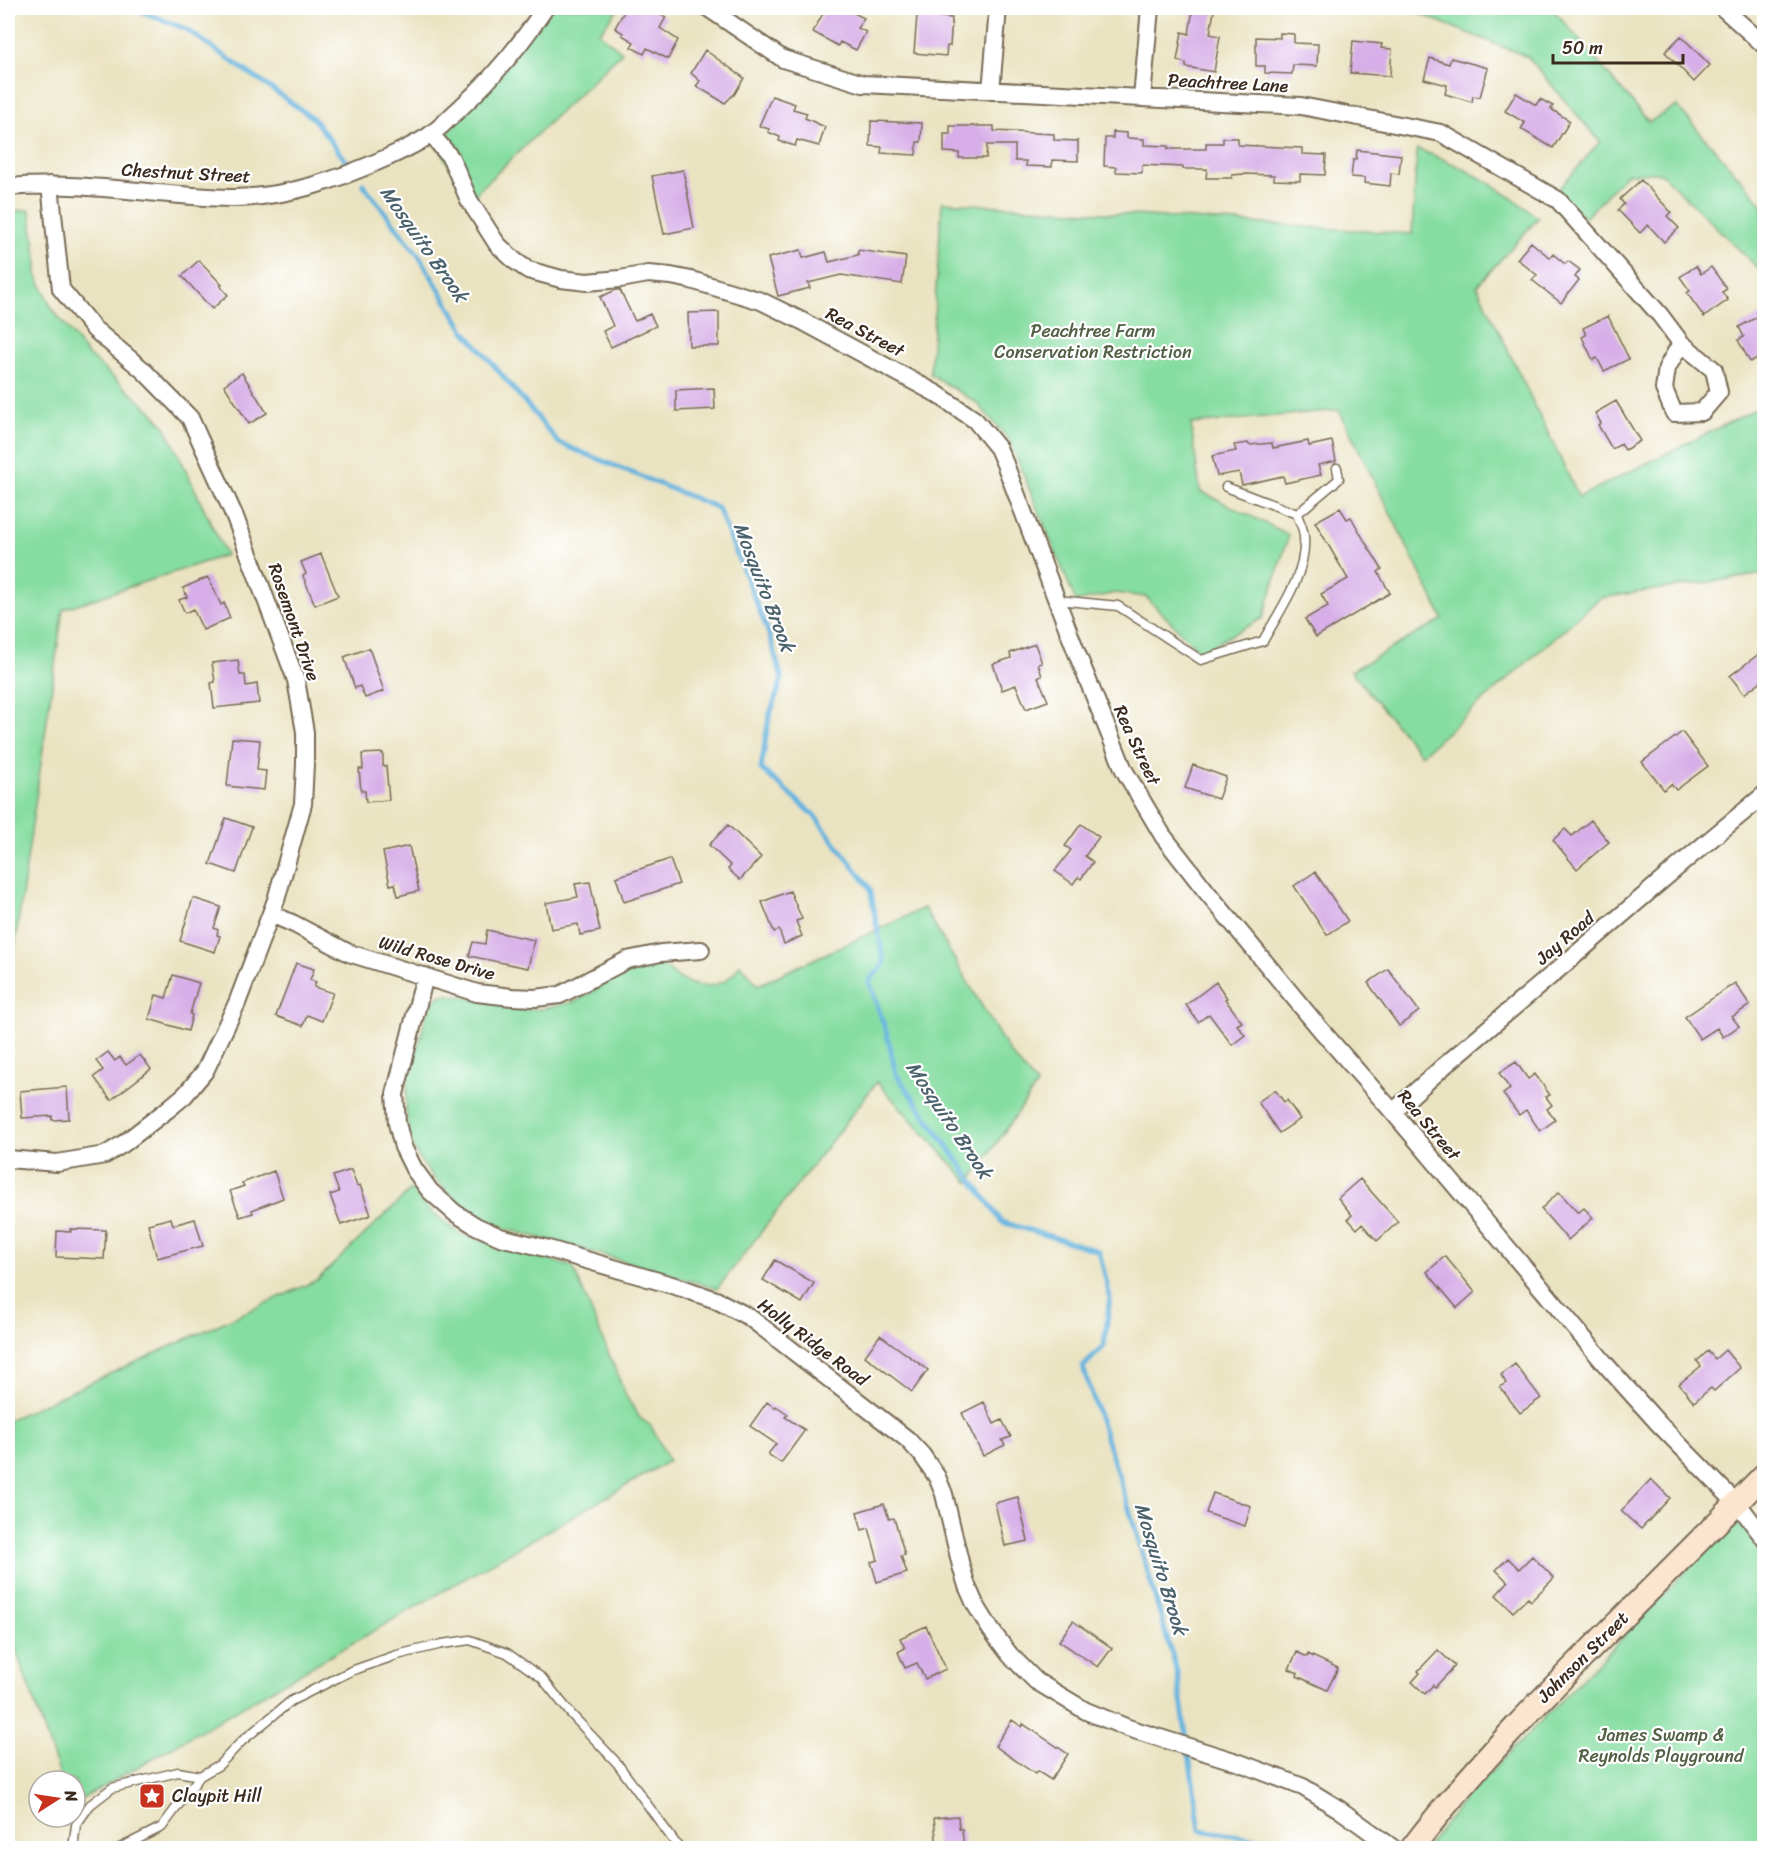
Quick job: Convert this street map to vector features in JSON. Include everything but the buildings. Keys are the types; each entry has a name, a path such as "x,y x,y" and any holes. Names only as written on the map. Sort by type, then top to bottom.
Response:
{"street":[{"name":"Chestnut Street","path":"8,187 84,186 234,198 291,192 328,182 389,156 431,134 476,93 506,61 545,8"},
{"name":"Peachtree Lane","path":"708,8 783,59 863,84 1302,106 1441,133 1558,200 1660,315 1680,343"},
{"path":"991,91 998,8"},
{"path":"1142,98 1150,8"},
{"path":"1722,8 1764,45"},
{"name":"Rea Street","path":"431,134 451,158 469,201 497,244 528,270 561,279 587,282 648,274 671,276 761,301 921,384 975,420 998,448 1124,770 1163,836 1321,1030 1607,1366 1658,1423 1737,1503 1764,1538"},
{"name":"Rosemont Drive","path":"8,1160 57,1163 105,1155 123,1144 185,1095 205,1071 237,1004 271,914 303,804 306,732 296,680 235,517 190,418 143,369 94,329 61,289 50,185"},
{"name":"Jay Road","path":"1393,1112 1444,1066 1764,795"},
{"name":"Wild Rose Drive","path":"271,914 349,953 477,993 512,998 560,995 627,960 661,953 700,950"},
{"name":"Holly Ridge Road","path":"425,976 396,1094 397,1123 403,1147 414,1169 430,1191 455,1213 500,1237 682,1288 716,1300 749,1317 908,1439 922,1455 937,1477 944,1494 967,1586 975,1604 1010,1655 1036,1681 1086,1711 1128,1728 1240,1763 1304,1787 1393,1848"},
{"name":"Johnson Street","path":"1412,1848 1503,1738 1764,1475"}],"lane":[{"path":"1297,514 1339,479 1337,468"},
{"path":"1056,600 1118,606 1201,660 1263,641 1293,588 1304,558 1305,535 1297,514 1226,487"},
{"path":"120,1848 162,1827 200,1776 219,1765 242,1742 291,1701 351,1671 409,1652 470,1640 507,1653 543,1678 571,1714 617,1763 679,1848"},
{"path":"73,1848 76,1825 90,1805 112,1788 178,1772 200,1776"}],"green space":[{"path":"545,8 619,8 599,33 622,52 469,200 431,134"},
{"path":"1363,8 1552,8 1649,122 1677,106 1764,206 1764,274 1661,173 1627,173 1585,218 1556,192 1600,142 1528,57 1410,10"},
{"name":"Peachtree Farm Conservation Restriction","path":"1417,149 1450,162 1480,178 1510,196 1538,218 1477,286 1579,497 1764,405 1764,574 1600,598 1421,755 1351,671 1443,619 1339,410 1191,424 1200,491 1289,535 1263,618 1200,652 1146,597 1115,593 1076,602 1009,440 977,403 930,374 942,202 1412,234"},
{"path":"30,210 37,275 51,307 87,354 149,409 166,428 226,555 63,609 14,951 8,951 8,779 10,775 8,773 8,211"},
{"path":"924,908 1008,1050 1037,1085 969,1183 877,1082 717,1289 490,1222 463,1205 439,1183 428,1171 413,1147 406,1111 408,1082 427,1014 432,1003 440,996 465,997 520,1009 547,1008 576,1001 623,973 642,965 651,964 664,967 691,984 707,986 722,982 740,964 758,985"},
{"path":"412,1189 428,1209 460,1234 573,1267 627,1398 640,1418 651,1426 669,1461 87,1796 87,1769 58,1769 8,1627 8,1420 317,1280"},
{"name":"James Swamp & Reynolds Playground","path":"1731,1526 1748,1527 1764,1555 1764,1848 1426,1848 1464,1799 1643,1617 1719,1535"}],"waterway":[{"name":"Mosquito Brook","path":"133,8 186,29 313,118 346,161"},
{"name":"Mosquito Brook","path":"363,184 419,256 464,330 559,443 718,508 769,634 782,679 769,717 761,769 814,815 870,888 884,964 869,981 887,1034 896,1074 1002,1222 1099,1251 1110,1297 1104,1346 1083,1367 1133,1521 1177,1672 1200,1830 1278,1842 1288,1848"}],"place":[{"name":"Claypit Hill","path":"152,1796"}]}
